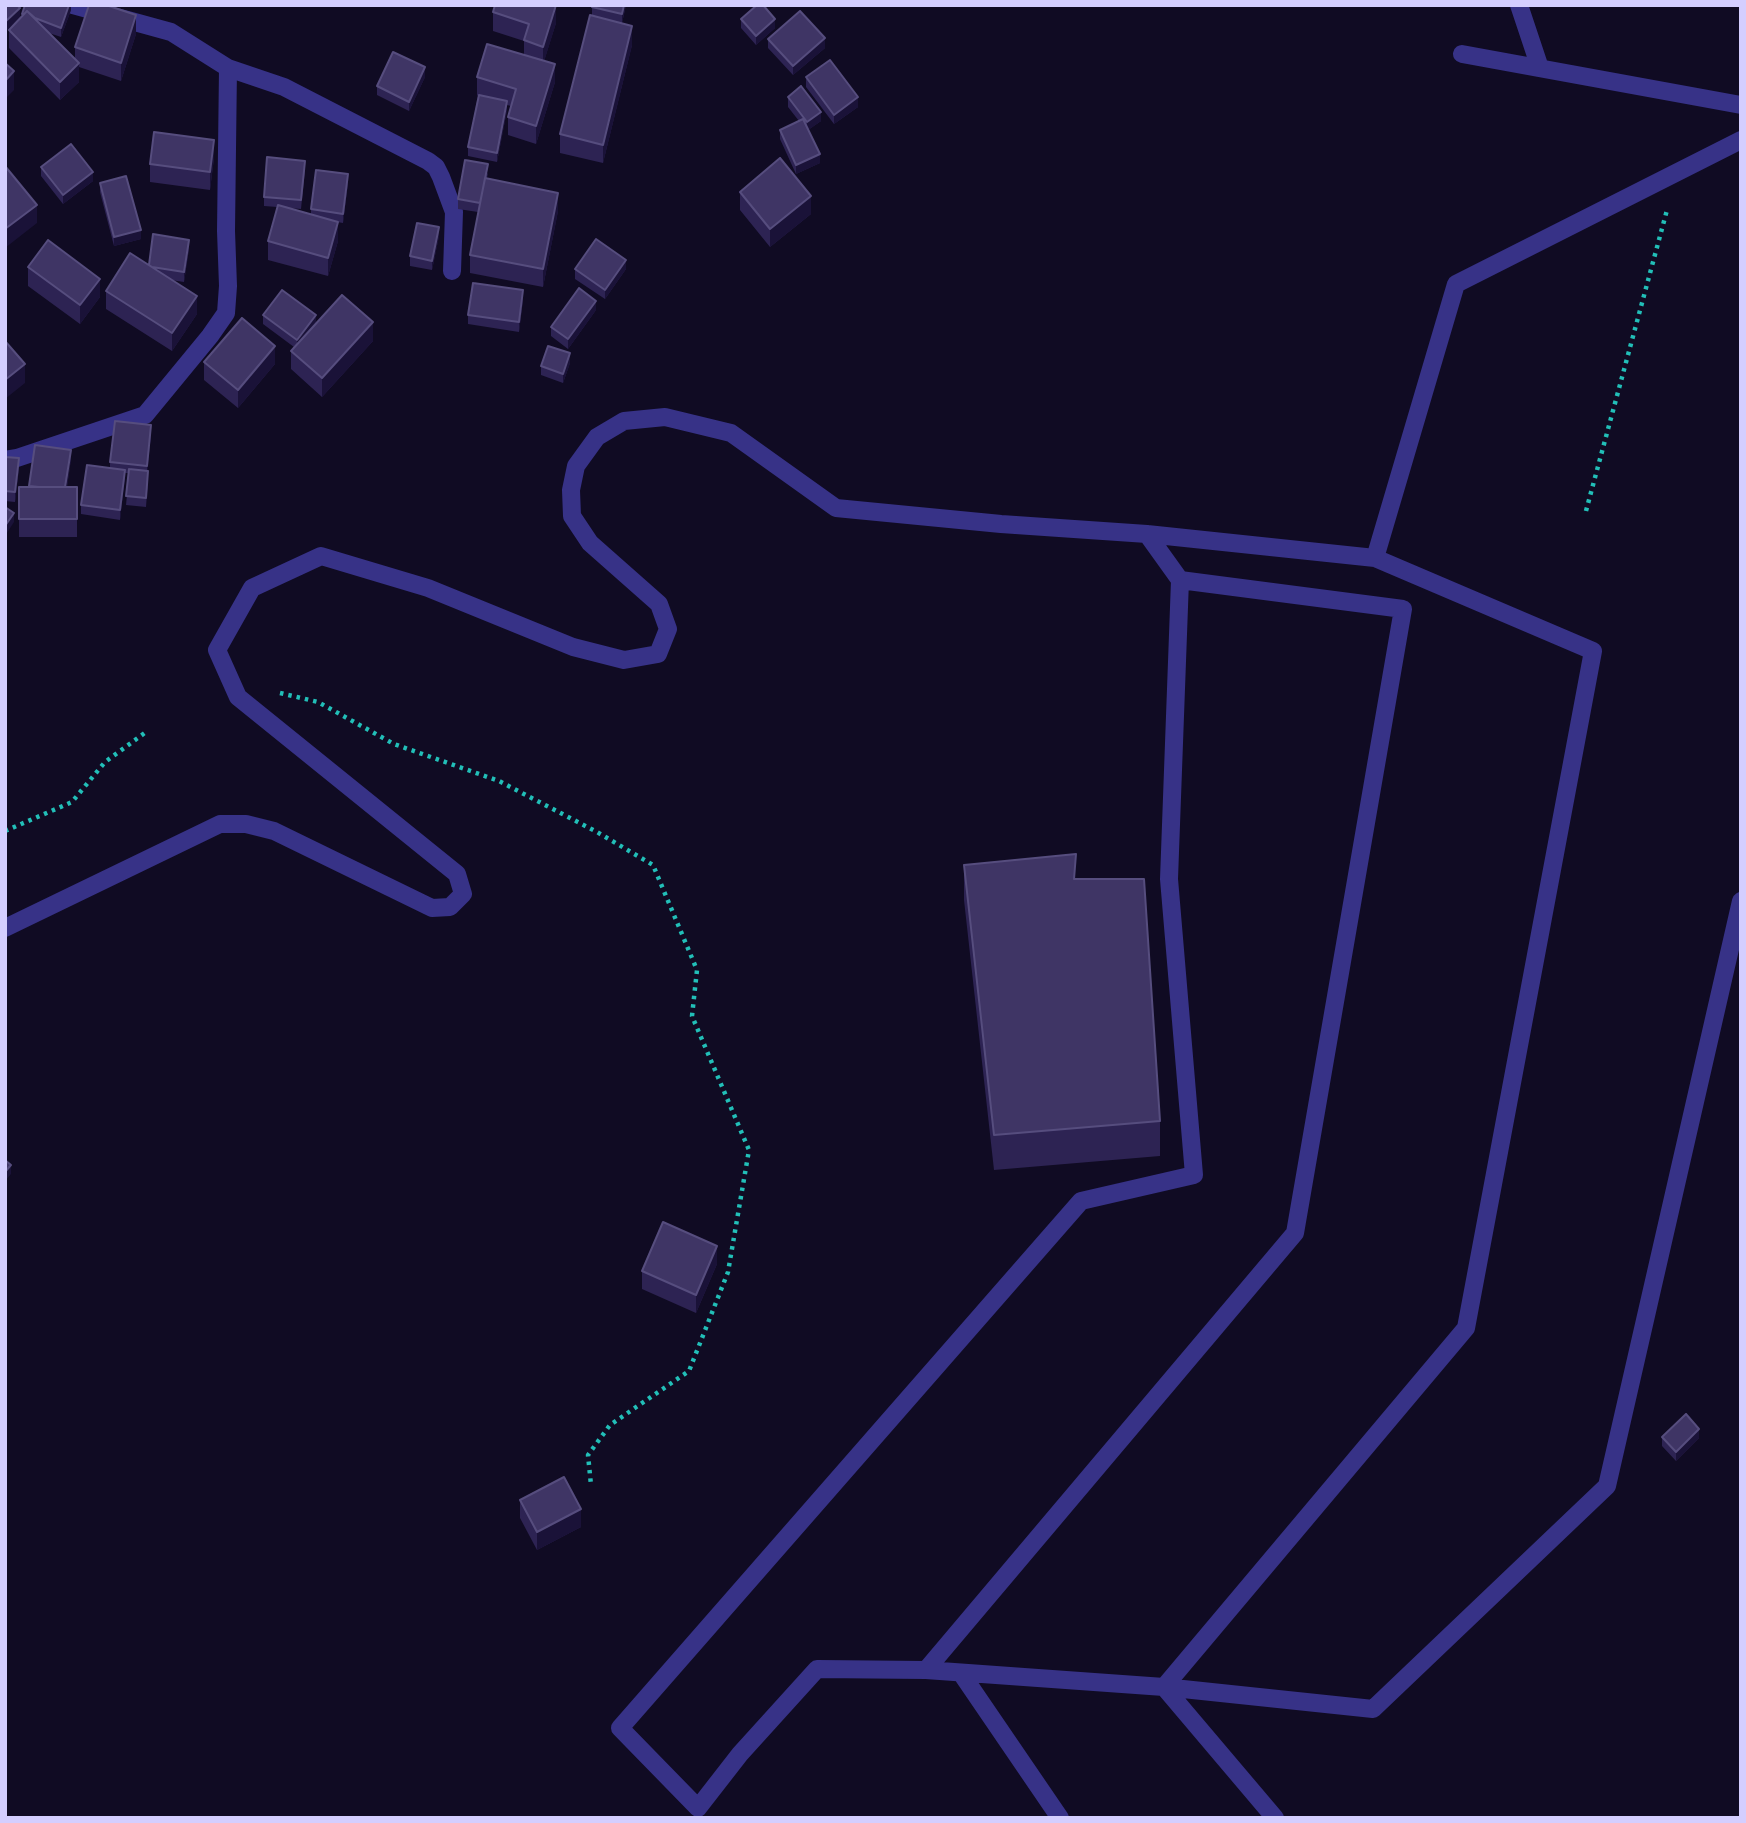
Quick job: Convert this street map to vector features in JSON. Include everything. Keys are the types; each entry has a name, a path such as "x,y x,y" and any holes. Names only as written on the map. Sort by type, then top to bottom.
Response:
{"street":[{"path":"74,5 171,32 228,68 284,87 428,161 436,167 454,212 452,271"},
{"path":"1519,5 1540,68"},
{"path":"1462,54 1741,105"},
{"path":"5,460 145,415 226,313 228,68"},
{"path":"1375,558 1456,284 1741,140"},
{"path":"5,928 220,824 246,824 274,831 432,908 450,907 463,894 457,874 238,696 217,650 252,589 321,556 428,588 573,647 624,660 658,654 668,629 659,604 590,543 572,516 570,491 576,466 597,437 624,421 665,416 731,433 836,508 1001,524 1147,534 1375,558 1593,651 1466,1328 1164,1687"},
{"path":"1147,534 1180,580 1169,879 1194,1175 1081,1201 620,1728 698,1808 740,1754 817,1669 926,1670 1164,1687 1373,1709 1607,1486 1741,901"},
{"path":"926,1670 1295,1233 1403,609 1180,580"},
{"path":"961,1673 1060,1818"},
{"path":"1164,1687 1275,1818"}],"path":[{"path":"1586,511 1678,172"},
{"path":"238,696 278,693 318,702 394,744 499,781 597,832 653,865 698,970 692,1016 749,1150 728,1272 690,1370 610,1425 588,1455 591,1485"},
{"path":"5,831 72,802 105,762 146,732"}],"building":[{"path":"5,5 17,5 20,8 5,22"},
{"path":"25,5 69,5 61,28 35,18 27,11 22,14"},
{"path":"89,5 106,5 136,15 121,63 75,47"},
{"path":"495,5 556,5 543,47 524,40 529,24 493,12"},
{"path":"592,5 624,5 622,14"},
{"path":"757,5 763,5 775,19 756,36 741,19"},
{"path":"27,11 79,63 60,82 9,30"},
{"path":"800,11 825,38 793,66 768,39"},
{"path":"590,15 632,26 603,145 560,134"},
{"path":"487,44 555,64 536,126 508,117 516,89 477,77"},
{"path":"393,52 425,67 409,102 377,86"},
{"path":"830,60 858,97 834,115 806,77"},
{"path":"5,63 14,71 5,81"},
{"path":"801,86 821,112 807,122 788,97"},
{"path":"479,95 507,101 497,153 468,147"},
{"path":"803,119 820,154 796,165 780,130"},
{"path":"154,132 214,140 210,172 150,164"},
{"path":"71,144 93,172 63,195 41,167"},
{"path":"267,157 305,161 301,200 264,197"},
{"path":"780,158 811,196 770,229 740,192"},
{"path":"465,160 488,164 480,203 458,199"},
{"path":"5,166 37,205 5,229"},
{"path":"316,170 348,174 343,214 311,209"},
{"path":"126,176 141,230 114,237 100,183"},
{"path":"485,178 558,193 543,269 470,255"},
{"path":"278,205 338,222 328,258 268,241"},
{"path":"417,223 439,227 432,261 410,256"},
{"path":"153,234 189,240 184,272 149,265"},
{"path":"596,239 626,260 605,290 575,269"},
{"path":"48,240 100,279 80,305 28,267"},
{"path":"130,253 197,296 172,333 106,291"},
{"path":"473,283 523,290 519,322 468,315"},
{"path":"579,288 596,301 568,339 551,327"},
{"path":"282,290 316,315 297,340 263,315"},
{"path":"342,295 373,322 322,378 291,351"},
{"path":"242,318 275,346 238,390 204,362"},
{"path":"5,341 25,364 5,380"},
{"path":"548,346 570,353 563,374 541,366"},
{"path":"115,421 151,425 147,466 110,462"},
{"path":"35,445 71,450 65,487 29,486"},
{"path":"5,457 19,458 15,492 5,491"},
{"path":"87,465 125,470 120,510 81,505"},
{"path":"129,469 148,471 146,498 126,496"},
{"path":"19,487 77,487 77,519 19,519"},
{"path":"5,507 14,513 5,526"},
{"path":"1076,854 1074,879 1144,879 1160,1121 994,1135 964,865"},
{"path":"5,1160 11,1165 5,1172"},
{"path":"663,1222 717,1246 696,1295 642,1271"},
{"path":"1686,1414 1699,1429 1676,1452 1662,1437"},
{"path":"564,1477 581,1509 537,1532 520,1500"}]}
